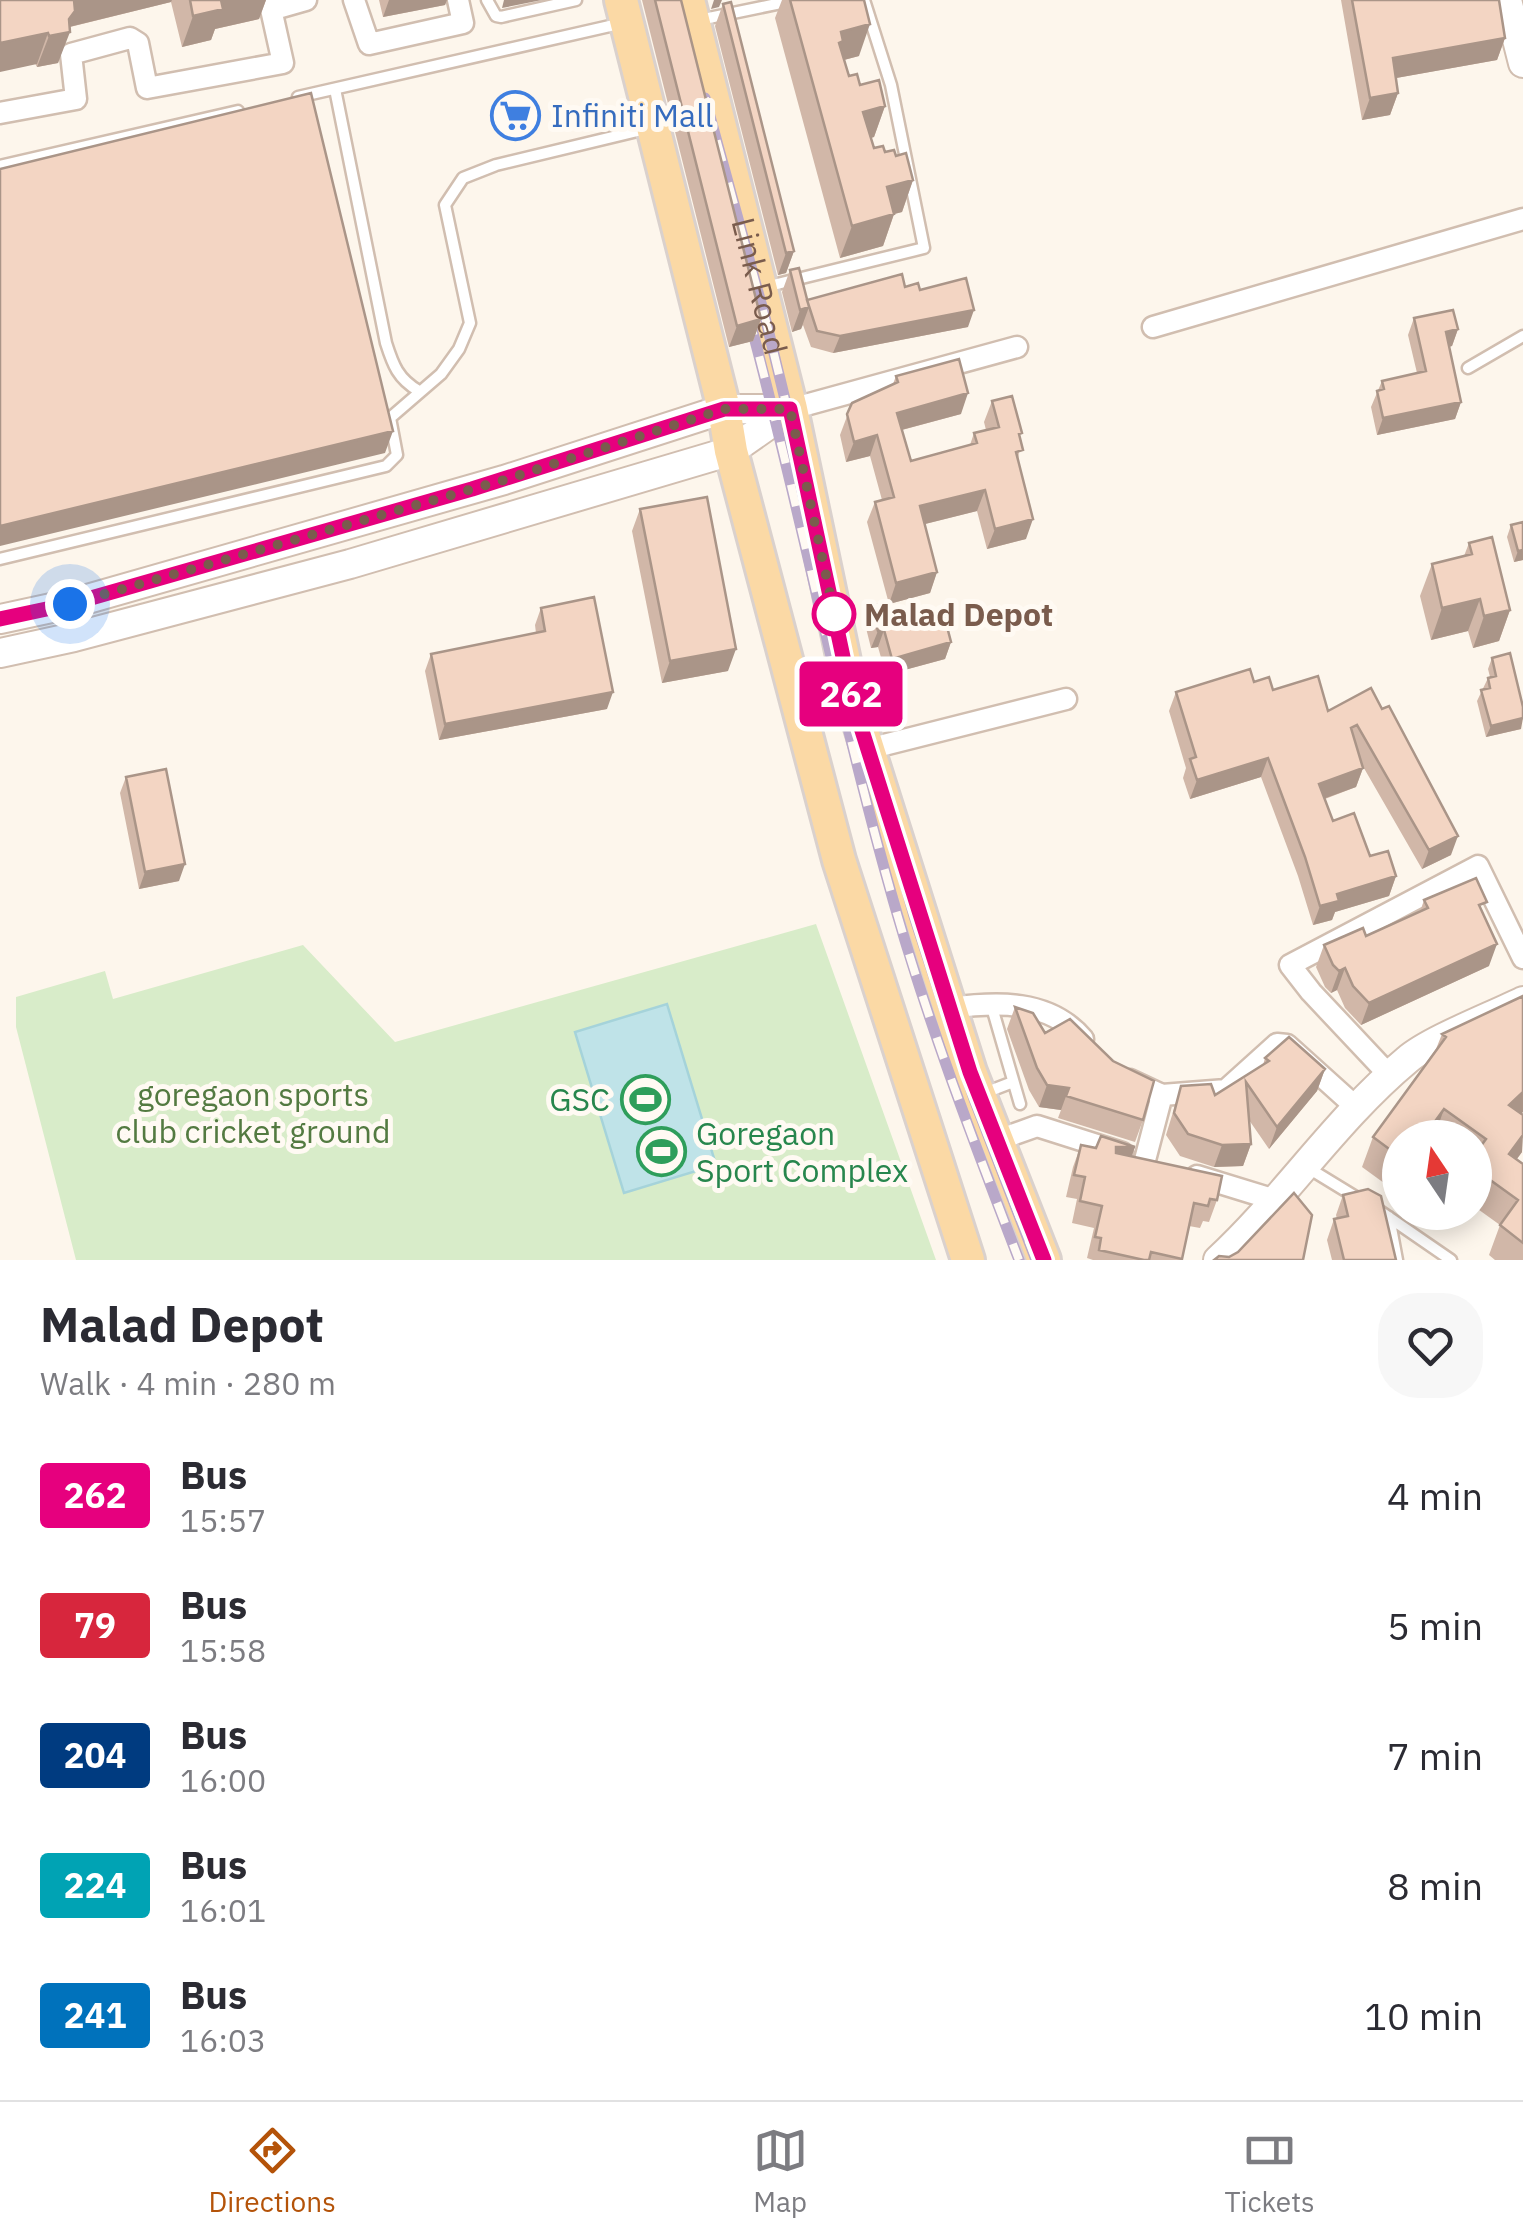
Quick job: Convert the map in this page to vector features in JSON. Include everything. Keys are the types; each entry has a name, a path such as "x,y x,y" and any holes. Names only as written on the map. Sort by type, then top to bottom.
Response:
{"main road":[{"name":"Link Road","path":"624,11 650,128 724,409 731,451 839,860 968,1260"},
{"name":"Link Road","path":"691,11 790,409 852,699 979,1095 1044,1260"}],"street":[{"path":"0,113 76,99 71,54 130,38 138,43 147,88 282,63 270,5 306,0"},
{"path":"354,0 369,44 464,23 458,0"},
{"path":"1507,0 1523,63"},
{"path":"1153,327 1523,218"},
{"path":"0,619 70,604 504,480 724,409 790,409 1017,346"},
{"path":"0,653 350,564 731,451 790,409"},
{"path":"340,527 350,564"},
{"path":"70,604 74,637"},
{"path":"868,749 1066,698"},
{"path":"1390,1076 1321,1004 1290,965 1478,866 1523,958"},
{"path":"1218,1260 1357,1108 1410,1057 1523,1001"},
{"path":"950,1008 991,1003 1036,1009 1058,1018 1072,1026 1106,1064 1162,1095 1226,1090 1277,1044 1286,1044 1357,1108"},
{"path":"1162,1095 1163,1166"},
{"path":"996,1141 1036,1126 1276,1200"}],"lane":[{"path":"487,0 496,16 501,17 576,0"},
{"path":"691,11 796,0"},
{"path":"760,288 924,248 891,85 864,0"},
{"path":"279,102 624,11"},
{"path":"335,89 386,343 395,371 419,391"},
{"path":"0,166 242,110"},
{"path":"0,559 386,466 397,455 390,418 441,374 459,350 470,323 445,205 463,178 496,165 650,128"},
{"path":"1468,368 1523,336"},
{"path":"991,1003 1020,1104"},
{"path":"979,1095 1014,1082"},
{"path":"1305,1166 1382,1212"},
{"path":"1392,1230 1397,1260"},
{"path":"1409,1230 1451,1260"}],"green space":[{"name":"goregaon sports club cricket ground","path":"816,924 936,1260 76,1260 16,1027 16,997 105,971 113,999 303,945 395,1042"}],"water":[{"name":"GSC","path":"667,1004 716,1165 624,1193 575,1032"}],"building":[{"path":"0,0 74,0 70,32 0,43"},
{"path":"190,0 221,0 223,9 193,16"},
{"path":"655,0 681,0 761,319 737,326"},
{"path":"790,0 864,0 870,24 841,32 843,41 839,43 849,76 857,74 860,85 879,80 885,106 863,112 874,148 894,150 896,156 906,153 913,180 887,187 894,214 852,226"},
{"path":"1352,0 1499,0 1505,38 1393,58 1398,93 1370,98"},
{"path":"731,2 794,251 786,253 723,4"},
{"path":"311,93 393,431 0,526 0,169"},
{"path":"799,268 809,307 800,310 790,270"},
{"path":"902,274 905,287 918,283 920,290 966,278 974,310 840,336 817,331 807,300"},
{"path":"1453,310 1458,329 1446,332 1461,402 1383,418 1377,391 1384,389 1382,381 1426,371 1414,318"},
{"path":"959,359 968,393 897,413 911,461 977,443 974,433 999,427 992,401 1012,396 1022,433 1019,434 1023,450 1016,452 1033,519 995,529 985,490 920,506 937,572 896,583 875,502 894,497 877,435 854,442 847,414 852,403 898,382 896,376"},
{"path":"707,497 736,649 670,661 640,509"},
{"path":"1523,522 1523,550 1518,551 1511,525"},
{"path":"1492,537 1510,610 1484,616 1480,599 1442,608 1432,564 1472,554 1469,543"},
{"path":"594,597 613,692 445,724 431,654 545,631 541,608"},
{"path":"870,603 945,619 951,642 892,659 884,630 878,631"},
{"path":"1510,653 1523,718 1491,726 1481,690 1490,688 1488,678 1496,676 1492,658"},
{"path":"1250,669 1254,682 1269,677 1273,690 1318,676 1328,711 1371,688 1382,709 1389,706 1458,836 1429,850 1357,725 1351,728 1363,768 1319,784 1333,821 1354,813 1370,856 1388,851 1396,876 1337,894 1339,901 1320,906 1268,758 1197,780 1190,759 1196,757 1176,692"},
{"path":"166,769 185,864 145,872 126,777"},
{"path":"1476,878 1487,902 1479,905 1497,944 1369,1003 1353,986 1345,968 1339,971 1333,965 1324,945 1363,928 1366,936 1428,908 1424,900"},
{"path":"1523,996 1523,1092 1509,1105 1523,1115 1523,1135 1509,1154 1523,1164 1523,1243 1500,1225 1518,1200 1492,1181 1492,1120 1459,1120 1444,1109 1436,1120 1385,1120 1446,1037 1442,1034"},
{"path":"1015,1007 1033,1013 1045,1033 1070,1019 1113,1061 1154,1081 1143,1120 1066,1096 1069,1088 1047,1085"},
{"path":"1289,1037 1325,1069 1277,1127 1246,1082 1251,1144 1222,1145 1188,1134 1174,1113 1181,1086 1211,1084 1215,1095 1269,1061 1265,1058"},
{"path":"1382,1125 1382,1144 1373,1137"},
{"path":"1101,1136 1135,1147 1116,1147 1116,1153 1222,1176 1217,1200 1210,1199 1208,1206 1194,1203 1182,1259 1151,1252 1149,1260 1144,1260 1099,1250 1101,1238 1095,1237 1102,1206 1080,1201 1085,1177 1074,1175 1081,1145 1096,1148"},
{"path":"1368,1189 1381,1196 1382,1230 1389,1230 1396,1260 1344,1260 1334,1219 1348,1216 1343,1195"},
{"path":"1294,1193 1312,1215 1303,1260 1214,1260 1238,1252"}],"railway":[{"path":"705,98 767,325 882,800 914,916 974,1099 1036,1260"},
{"path":"748,314 898,917 940,1047 1019,1260"}],"bus line":[{"name":"262","path":"0,619 70,604 472,489 724,409 790,409 852,699 970,1072 1044,1260"}],"place":[{"name":"Infiniti Mall","path":"516,115"},
{"name":"Malad Depot","path":"834,614"},
{"name":"GSC","path":"645,1099"},
{"name":"Goregaon Sport Complex","path":"661,1151"}],"route":[{"path":"70,604 504,480 724,409 790,409 837,626 834,614"}]}
